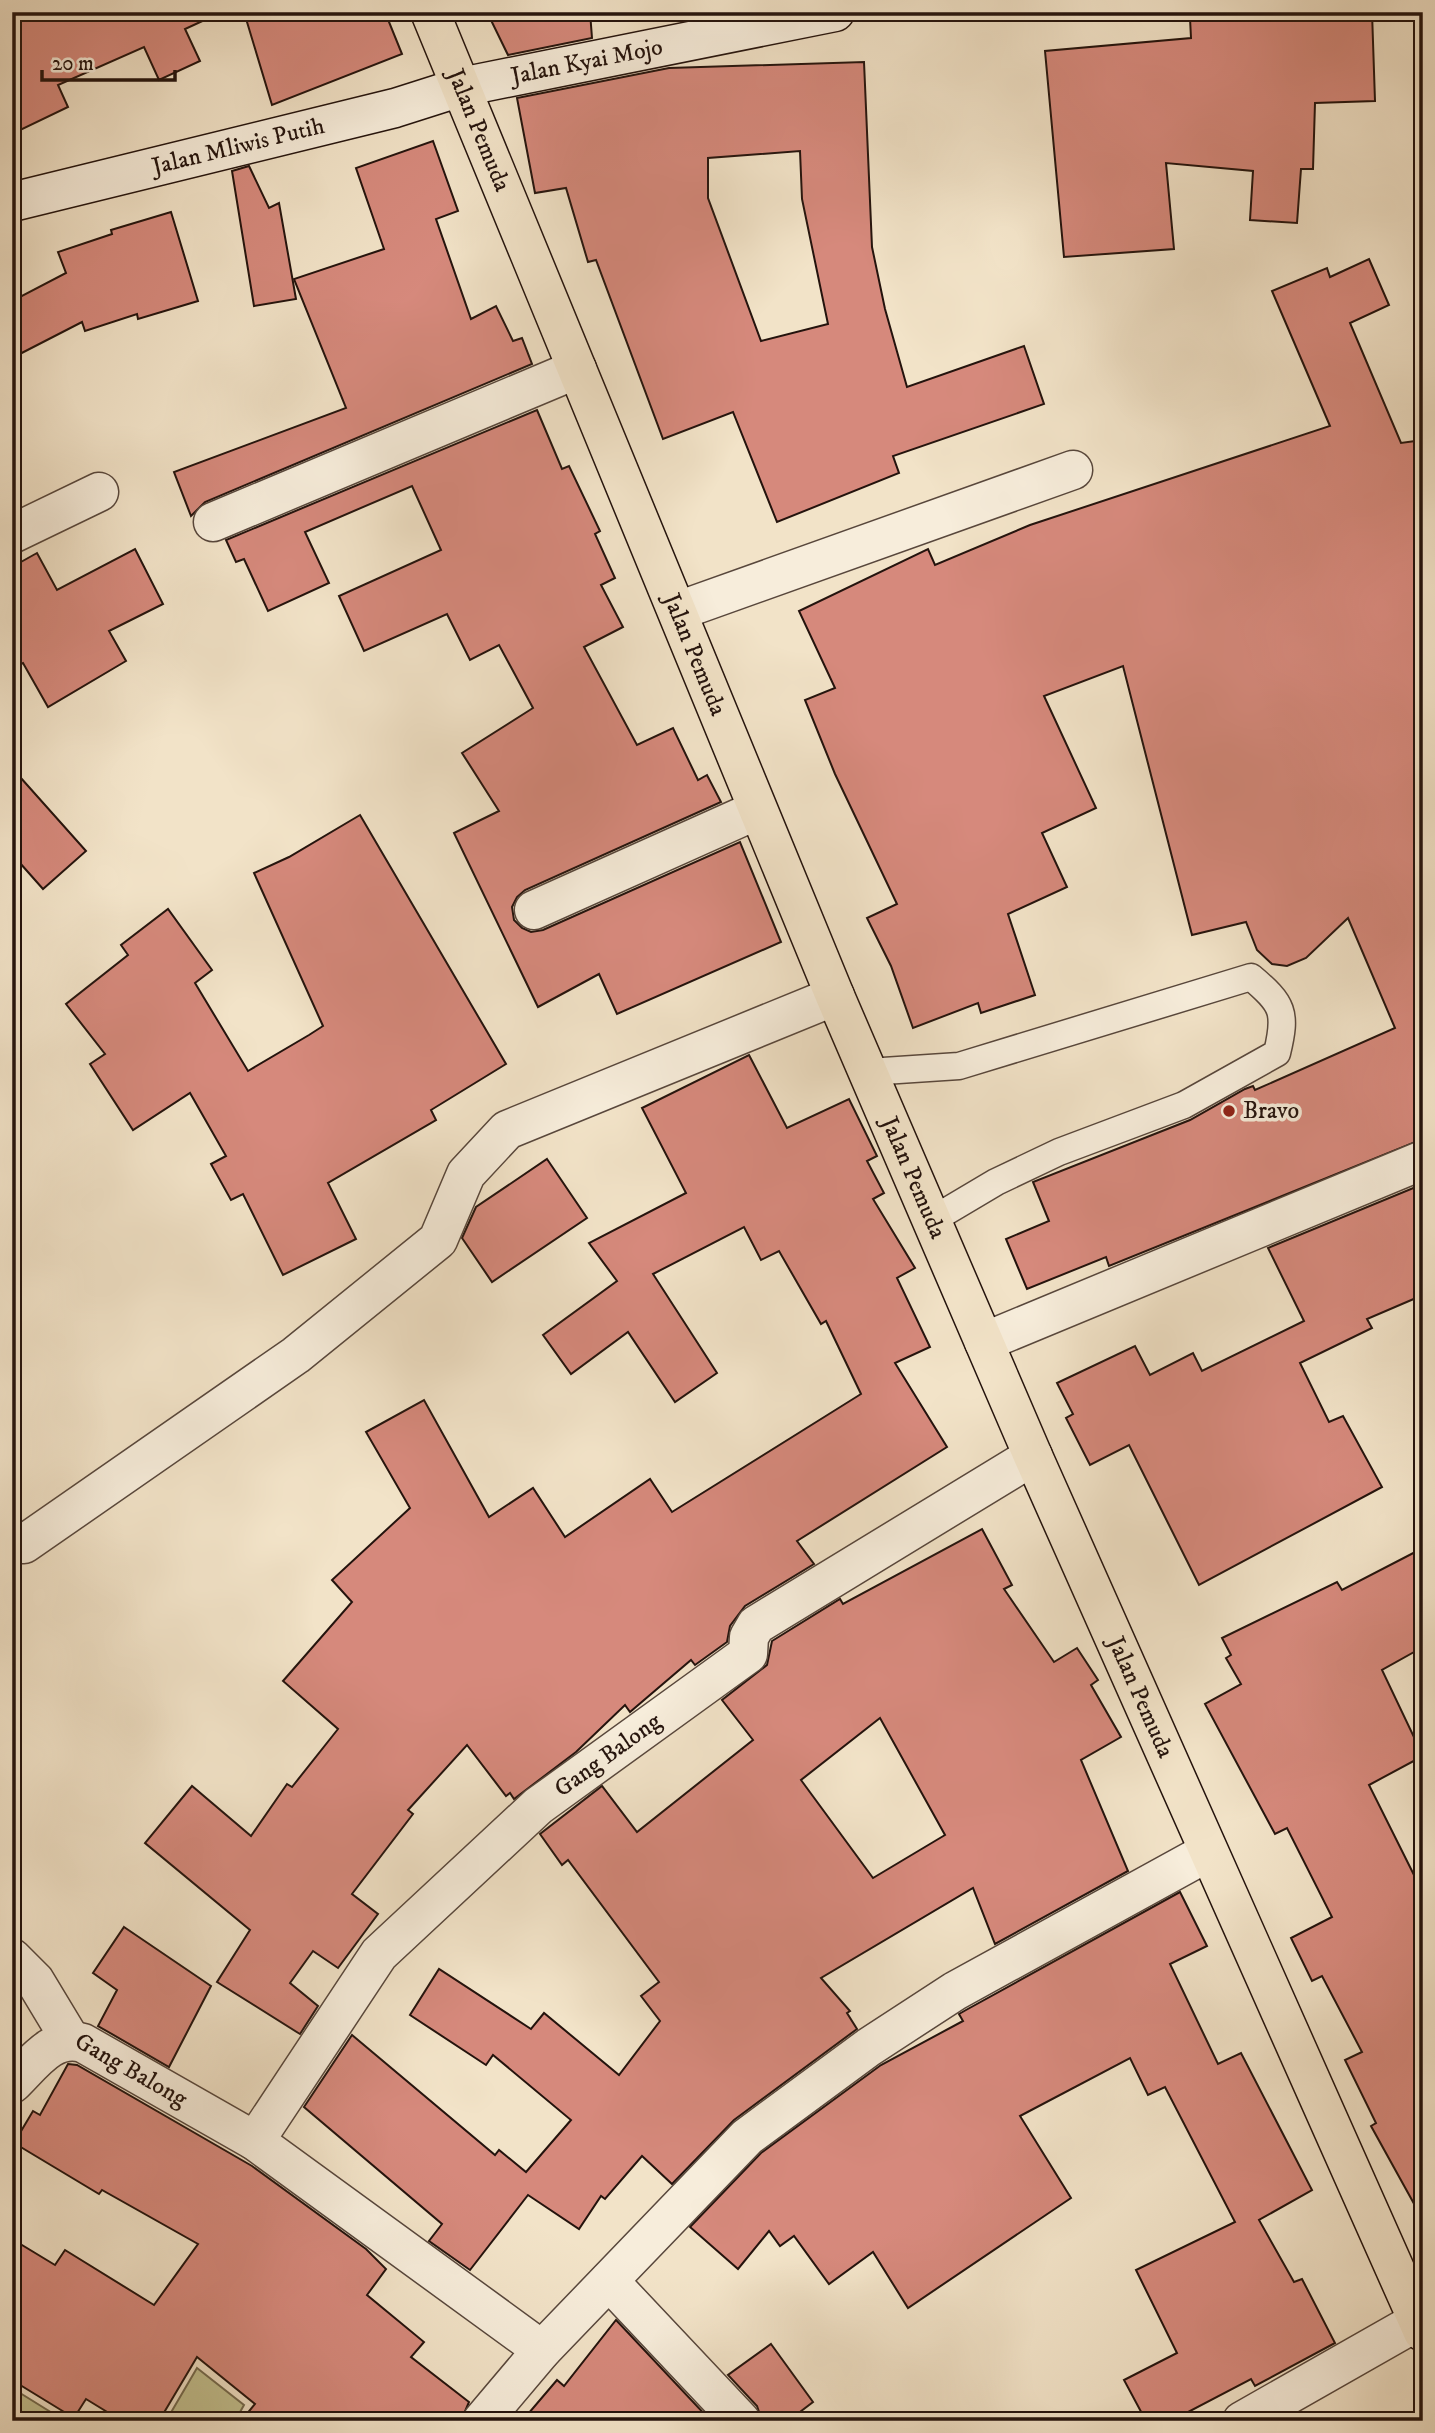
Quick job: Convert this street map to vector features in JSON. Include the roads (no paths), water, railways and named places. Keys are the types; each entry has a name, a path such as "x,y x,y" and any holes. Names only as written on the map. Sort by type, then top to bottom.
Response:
{"main road":[{"name":"Jalan Pemuda","path":"430,12 678,611 757,810 1032,1456 1208,1852 1417,2307"}],"street":[{"name":"Jalan Kyai Mojo","path":"461,87 835,12"},
{"name":"Jalan Mliwis Putih","path":"12,202 395,108 461,87"},
{"path":"214,522 577,369"},
{"path":"678,611 1073,470"},
{"path":"12,534 99,492"},
{"path":"534,911 757,810"},
{"path":"24,1544 296,1354 438,1240 466,1174 507,1130 835,996"},
{"path":"984,1342 1423,1160"},
{"name":"Gang Balong","path":"255,2141 379,1954 538,1806 748,1654 749,1637 756,1625 1032,1456"},
{"path":"482,2421 542,2350 747,2137 869,2047 955,1991 1208,1852"},
{"path":"12,1958 35,1981 70,2039"},
{"name":"Gang Balong","path":"12,2084 58,2041 70,2039 83,2043 255,2141 542,2350"},
{"path":"610,2281 741,2421"},
{"path":"1242,2421 1417,2307"}],"lane":[{"path":"868,1072 959,1066 1251,977 1274,996 1284,1024 1277,1053 1184,1105 1059,1152 1016,1172 932,1220"}],"place":[{"name":"Bravo","path":"1229,1111"}]}
